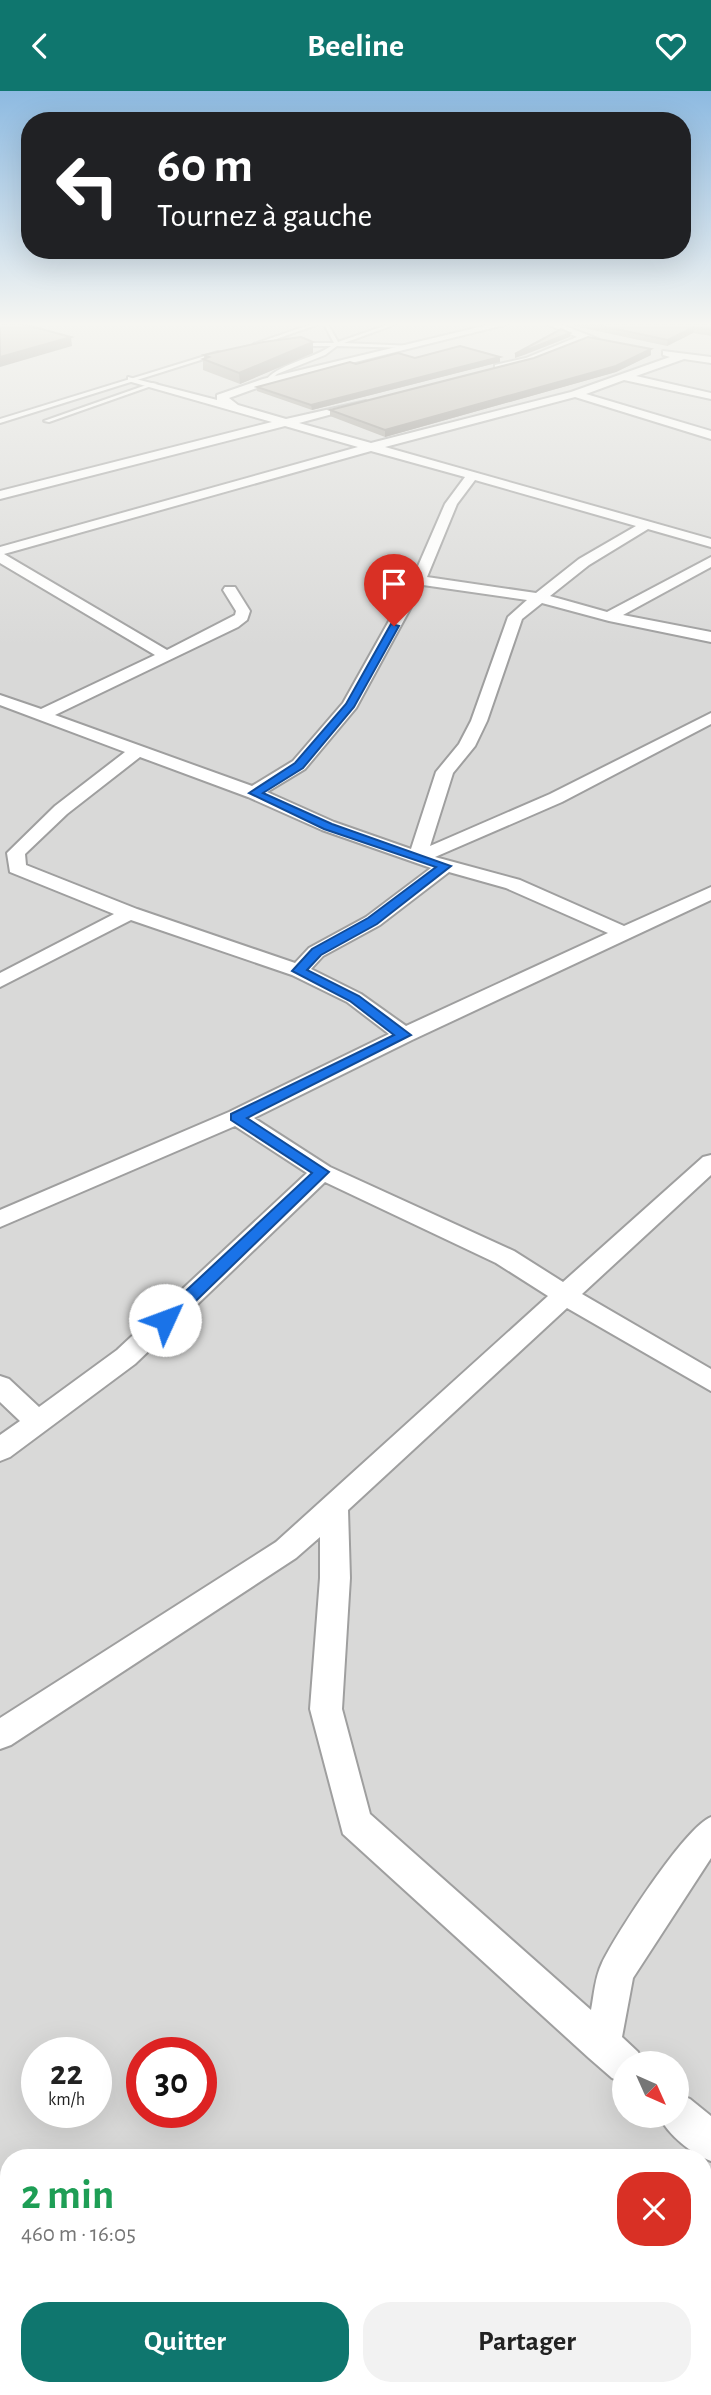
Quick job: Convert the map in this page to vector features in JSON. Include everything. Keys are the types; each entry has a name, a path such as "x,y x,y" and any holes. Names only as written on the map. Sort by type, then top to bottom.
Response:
{"street":[{"path":"0,495 250,432"},
{"path":"322,432 711,543"},
{"path":"0,551 430,432"},
{"path":"254,793 299,765 351,705 419,580 451,504 472,475"},
{"path":"417,858 445,772 467,746 479,721 515,617 584,562 649,524"},
{"path":"0,557 165,655"},
{"path":"609,617 711,561"},
{"path":"419,580 540,598 609,617 711,637"},
{"path":"42,715 158,661 242,617 239,602 230,590"},
{"path":"0,700 139,749 254,793 328,826 417,858 513,884 624,933"},
{"path":"417,858 556,798 711,718"},
{"path":"139,749 61,810 16,853 17,868 35,878 83,893 130,913 299,971 354,999 404,1035"},
{"path":"299,971 316,952 373,921 445,866"},
{"path":"0,1219 236,1117 404,1035 711,893"},
{"path":"0,981 130,913"},
{"path":"236,1117 322,1172 505,1257 711,1381"},
{"path":"0,1735 286,1550 711,1162"},
{"path":"0,1450 126,1357 322,1172"},
{"path":"0,1386 38,1422"},
{"path":"334,1508 335,1578 326,1709 355,1823 612,2053"},
{"path":"614,2051 615,1972 689,1858 711,1833"},
{"path":"690,2123 711,2142"}],"shaded area":[{"path":"0,432 711,432 711,2149 0,2149"}],"route":[{"path":"165,1320 322,1172 236,1117 404,1035 354,999 299,971 316,952 373,921 445,866 328,826 254,793 299,765 351,705 394,626"}]}
